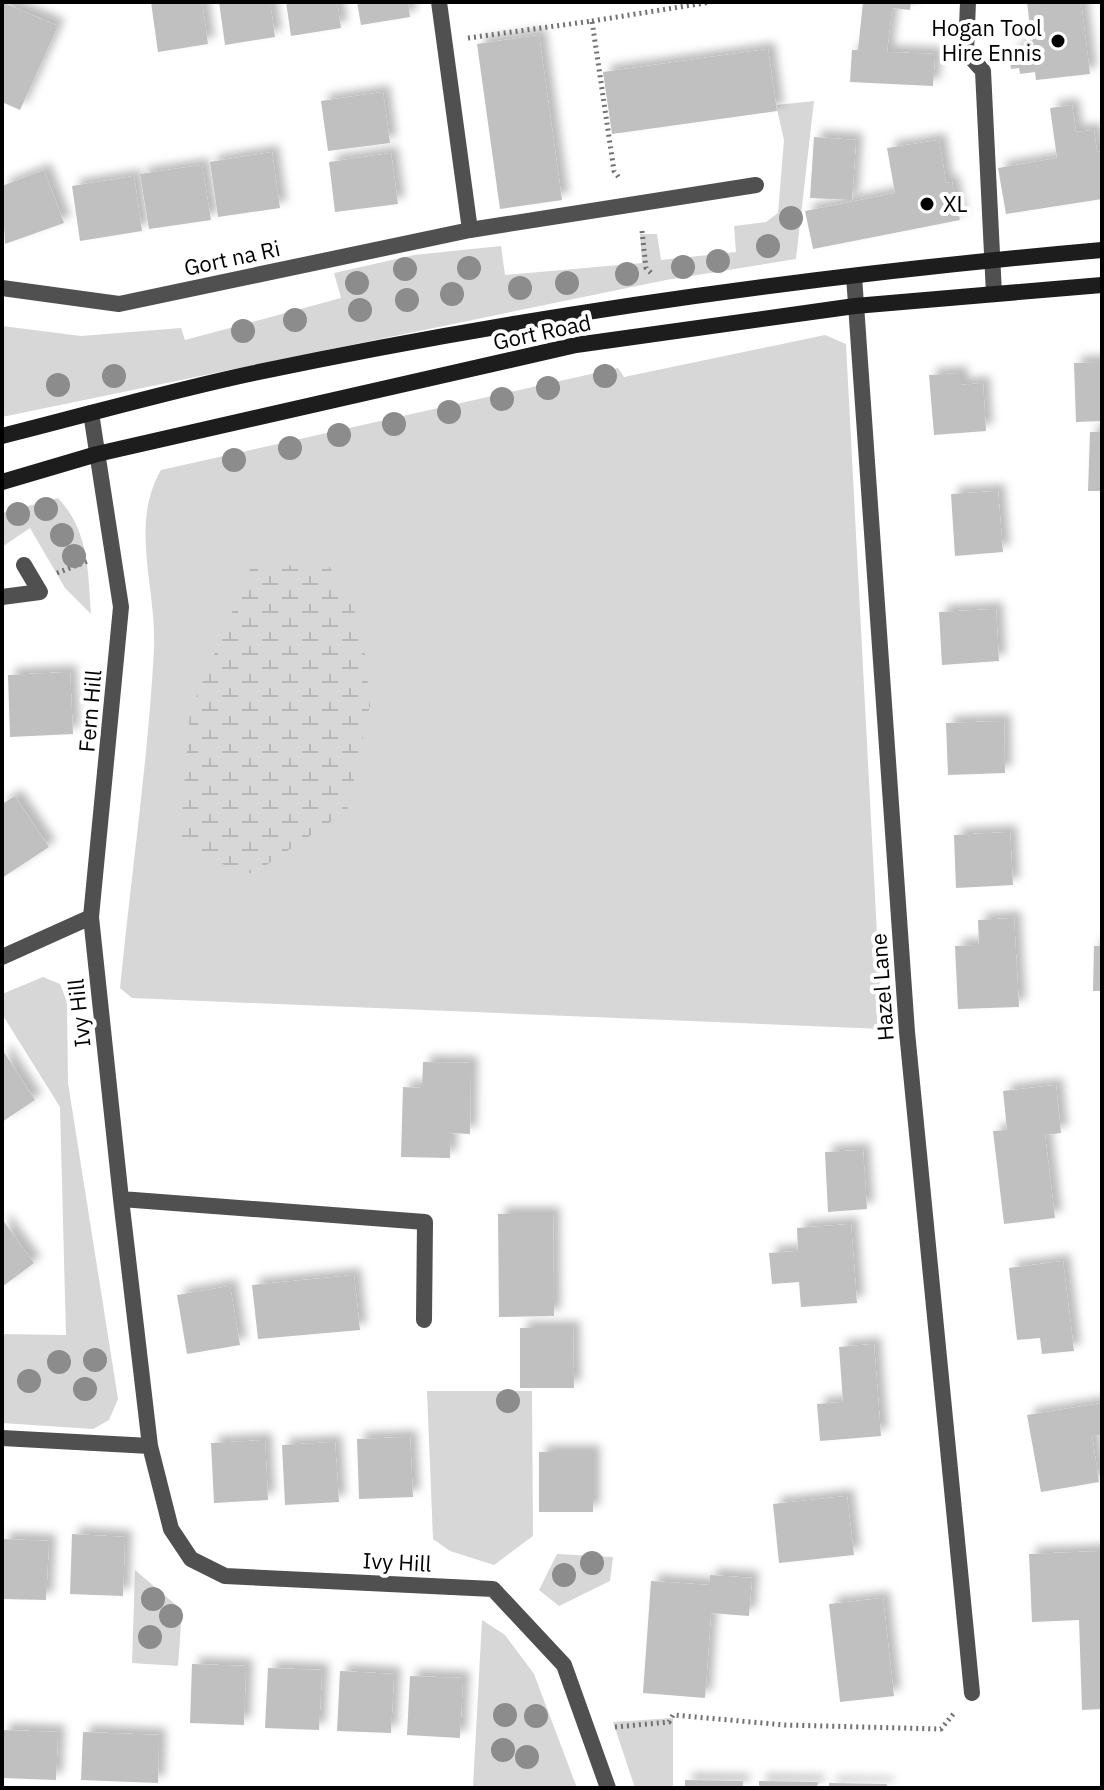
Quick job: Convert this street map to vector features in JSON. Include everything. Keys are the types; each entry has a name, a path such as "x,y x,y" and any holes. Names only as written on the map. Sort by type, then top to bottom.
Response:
{"main road":[{"name":"Gort Road","path":"2,436 250,374 378,348 674,299 989,260 1102,250"},
{"name":"Gort Road","path":"2,482 97,454 576,345 855,306 1102,285"}],"street":[{"path":"439,2 470,230"},
{"path":"968,2 966,52 983,71 989,260 994,294"},
{"name":"Gort na Ri","path":"2,288 119,304 470,230 756,185"},
{"name":"Hazel Lane","path":"854,276 907,1032 972,1693"},
{"name":"Fern Hill","path":"91,413 121,607 91,917"},
{"path":"2,597 40,592 24,565"},
{"path":"2,957 91,917"},
{"name":"Ivy Hill","path":"91,917 150,1446 171,1529 191,1559 225,1576 493,1589 564,1665 608,1788"},
{"path":"121,1199 425,1222 424,1320"},
{"path":"2,1438 150,1446"}],"path":[{"path":"444,42 711,2"},
{"path":"592,21 614,171 639,205 646,268 674,299"},
{"path":"40,592 61,568 113,554"},
{"path":"587,1729 669,1722 673,1715 785,1725 941,1729 972,1693"}],"green space":[{"path":"814,101 796,259 666,280 2,417 2,326 81,336 181,328 185,340 341,298 334,273 414,255 501,246 505,275 642,263 640,234 657,234 661,260 736,252 734,226 766,222 778,213 784,140 776,105"},
{"path":"825,335 846,344 882,1029 132,998 120,988 144,776 154,649 147,513 161,470 618,368 624,377"},
{"path":"58,498 76,524 85,552 91,614 65,588 30,528 2,547 2,513"},
{"path":"328,564 362,625 370,705 347,811 253,874 179,850 190,712 251,567"},
{"path":"43,977 60,984 67,1002 68,1083 118,1399 109,1420 93,1429 2,1423 2,1334 66,1335 60,1107 2,1014 2,994"},
{"path":"427,1391 532,1391 533,1536 494,1565 450,1551 433,1539"},
{"path":"557,1554 613,1557 610,1581 559,1606 539,1590"},
{"path":"135,1570 182,1610 178,1666 132,1663"},
{"path":"482,1620 505,1635 534,1674 577,1788 473,1787"},
{"path":"673,1718 673,1788 635,1788 613,1722"}],"building":[{"path":"2,2 58,26 20,110 2,102"},
{"path":"151,2 202,2 208,44 158,52"},
{"path":"219,2 270,2 275,37 225,45"},
{"path":"286,2 337,2 341,28 291,36"},
{"path":"357,2 408,2 410,17 361,25"},
{"path":"863,2 911,2 910,10 892,8 887,52 935,54 933,86 850,82 852,50 858,50"},
{"path":"1027,2 1081,2 1090,74 1036,80 1035,72 1020,74 1019,68 1011,69 1009,54 1017,53 1016,46 1032,44"},
{"path":"539,35 562,200 500,209 477,44"},
{"path":"768,49 777,111 612,134 603,72"},
{"path":"383,92 390,143 328,151 321,101"},
{"path":"1072,105 1076,132 1094,130 1097,152 1102,151 1102,199 1006,214 998,168 1057,158 1050,108"},
{"path":"814,137 856,140 852,200 810,198"},
{"path":"939,140 946,183 952,182 960,220 813,249 805,211 895,193 887,148"},
{"path":"272,152 280,208 218,217 210,162"},
{"path":"391,153 398,204 335,212 329,162"},
{"path":"202,165 211,220 149,229 140,174"},
{"path":"44,170 64,223 5,244 2,186"},
{"path":"134,176 142,231 80,241 72,186"},
{"path":"1102,362 1102,421 1076,422 1074,363"},
{"path":"961,373 961,385 983,383 986,431 934,435 929,375"},
{"path":"1090,432 1102,432 1102,491 1088,491"},
{"path":"998,491 1003,552 955,556 951,494"},
{"path":"996,609 999,661 942,665 939,612"},
{"path":"70,672 73,734 10,737 8,675"},
{"path":"1004,721 1005,773 948,775 946,723"},
{"path":"15,796 49,847 2,878 2,804"},
{"path":"1010,832 1013,885 956,888 954,835"},
{"path":"1014,918 1019,1007 958,1009 955,946 979,945 978,920"},
{"path":"1094,946 1102,946 1102,991 1093,991"},
{"path":"2,1049 35,1100 2,1122"},
{"path":"423,1062 471,1063 470,1134 451,1133 450,1158 401,1157 403,1087 422,1088"},
{"path":"1056,1085 1061,1133 1045,1135 1055,1218 1004,1224 993,1131 1007,1130 1003,1091"},
{"path":"863,1150 867,1209 828,1212 825,1152"},
{"path":"498,1214 553,1214 554,1316 499,1317"},
{"path":"2,1219 34,1263 2,1287"},
{"path":"851,1224 857,1303 801,1307 799,1282 772,1284 769,1253 798,1251 797,1228"},
{"path":"1063,1261 1074,1351 1042,1354 1040,1338 1017,1340 1009,1268"},
{"path":"354,1275 360,1330 258,1339 252,1285"},
{"path":"230,1286 240,1345 187,1354 177,1295"},
{"path":"520,1328 573,1328 574,1388 520,1388"},
{"path":"874,1344 881,1436 820,1441 817,1404 843,1402 839,1347"},
{"path":"1102,1403 1102,1435 1092,1436 1099,1482 1041,1492 1027,1415"},
{"path":"410,1437 413,1497 359,1499 357,1439"},
{"path":"265,1440 268,1500 214,1503 211,1443"},
{"path":"335,1442 339,1502 285,1505 282,1445"},
{"path":"539,1452 593,1452 593,1512 539,1512"},
{"path":"847,1496 854,1555 779,1563 773,1504"},
{"path":"72,1534 125,1537 123,1596 70,1594"},
{"path":"2,1539 49,1541 46,1600 2,1599"},
{"path":"1102,1551 1102,1709 1082,1710 1079,1620 1032,1622 1029,1554"},
{"path":"710,1575 752,1578 749,1616 711,1613 705,1698 643,1693 651,1581 709,1585"},
{"path":"883,1598 894,1696 840,1702 829,1604"},
{"path":"192,1664 246,1666 244,1725 190,1723"},
{"path":"268,1668 322,1670 319,1730 265,1728"},
{"path":"340,1671 394,1674 391,1733 337,1731"},
{"path":"410,1676 463,1678 460,1738 407,1735"},
{"path":"2,1730 58,1732 56,1780 2,1778"},
{"path":"83,1732 159,1735 158,1783 81,1780"},
{"path":"685,1780 743,1781 743,1788 685,1788"},
{"path":"759,1781 818,1782 817,1788 759,1788"},
{"path":"829,1783 887,1784 887,1788 829,1788"}],"place":[{"name":"Hogan Tool Hire Ennis","path":"1058,41"},
{"name":"XL","path":"927,204"}]}
